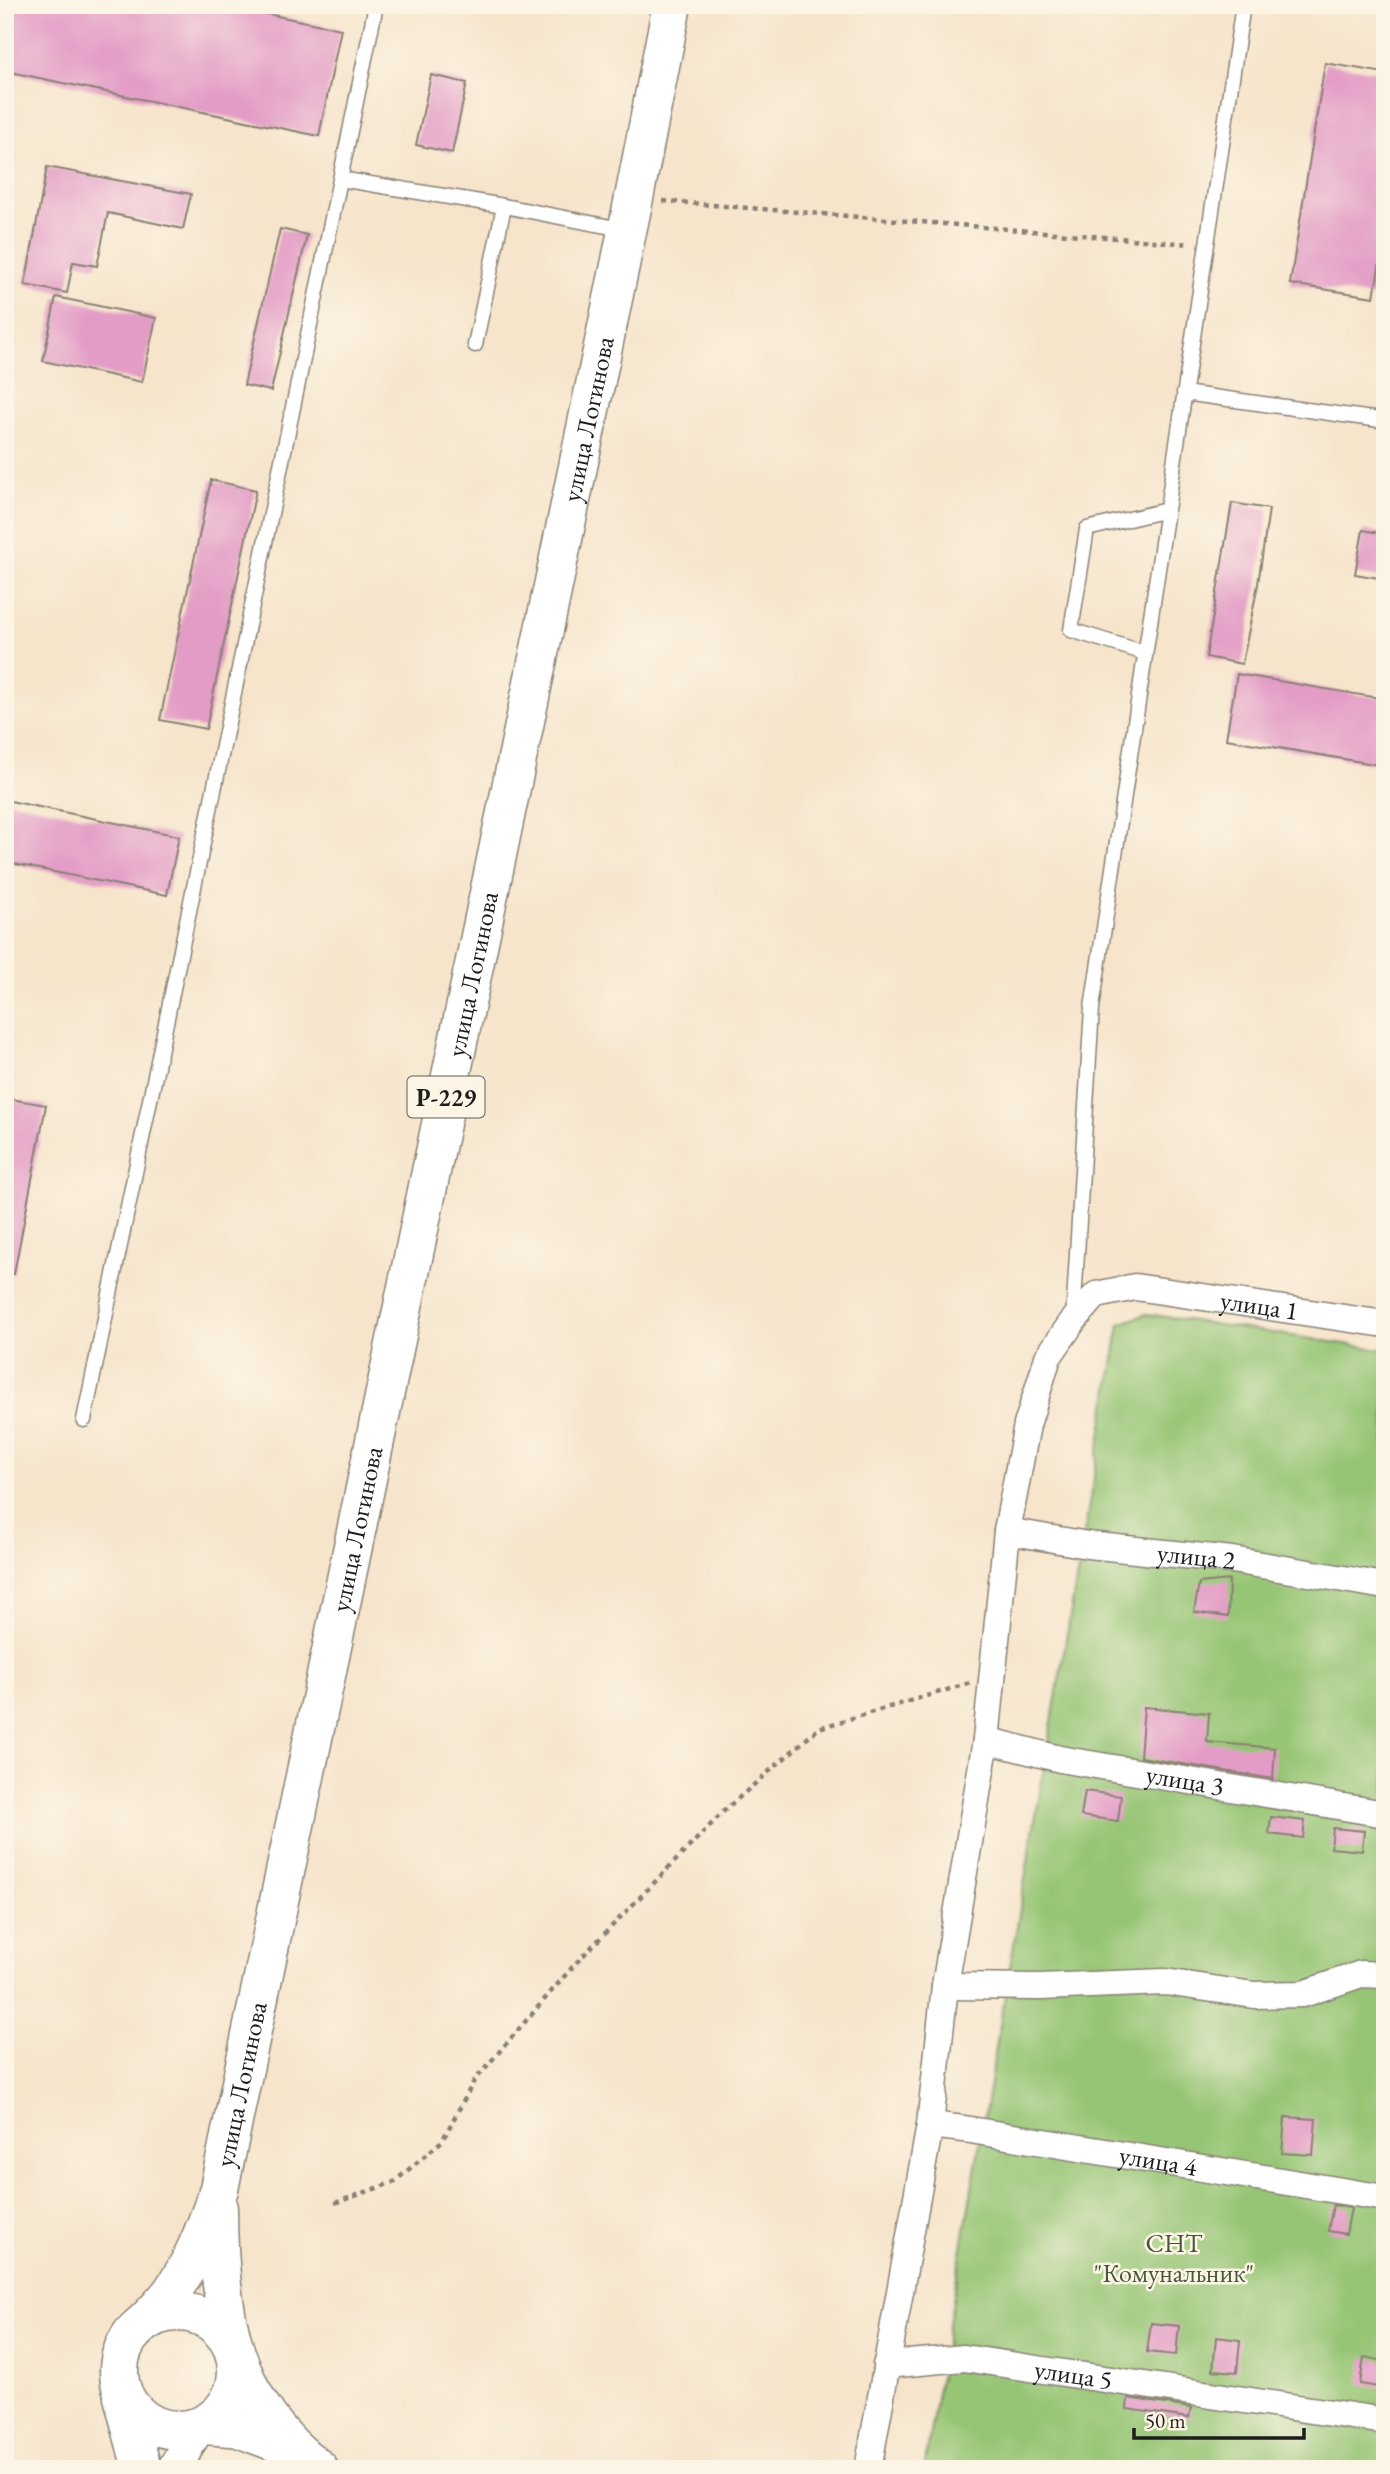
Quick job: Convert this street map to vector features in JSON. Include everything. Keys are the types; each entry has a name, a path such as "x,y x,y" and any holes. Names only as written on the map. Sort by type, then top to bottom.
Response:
{"main road":[{"name":"улица Логинова","path":"219,2189 630,214 671,5"},
{"path":"142,2469 120,2385 119,2367 123,2349 131,2335 171,2292 186,2270 219,2189"},
{"path":"120,2385 138,2416 153,2426 171,2430 189,2430 206,2424 221,2413 231,2398 237,2381 237,2365 223,2300 219,2253 219,2189"},
{"path":"131,2335 155,2316 171,2312 201,2317 215,2325 233,2350 249,2389 264,2414 308,2461"}],"street":[{"name":"улица 1","path":"1073,1321 1097,1295 1135,1287 1385,1324"},
{"path":"868,2469 930,2125 945,1986 986,1740 1007,1531 1027,1425 1048,1357 1073,1321"},
{"name":"улица 2","path":"1007,1531 1088,1545 1232,1560 1385,1586"},
{"name":"улица 3","path":"986,1740 1060,1759 1385,1814"},
{"path":"945,1986 1040,1987 1165,1982 1266,1995 1303,1994 1361,1974 1385,1975"},
{"name":"улица 4","path":"930,2125 1043,2141 1385,2198"},
{"name":"улица 5","path":"886,2365 964,2357 1385,2421"},
{"path":"174,2469 198,2427 237,2430 308,2461"}],"lane":[{"path":"84,1420 376,5"},
{"path":"1073,1321 1092,1008 1243,5"},
{"path":"340,179 504,205 630,214"},
{"path":"475,345 504,205"},
{"path":"1184,393 1380,420"},
{"path":"1145,653 1071,630 1087,529 1167,510"}],"path":[{"path":"630,214 1206,245"},
{"path":"335,2203 394,2182 442,2141 474,2081 575,1964 726,1809 819,1728 993,1675"}],"green space":[{"name":"СНТ \"Комунальник\"","path":"1146,1314 1385,1350 1385,2469 924,2469 1120,1324"}],"building":[{"path":"5,5 223,5 341,29 319,136 5,71"},
{"path":"1325,63 1385,73 1385,232 1374,297 1290,284"},
{"path":"431,75 467,83 452,153 416,145"},
{"path":"47,167 191,194 183,229 108,213 97,266 73,262 67,293 25,285"},
{"path":"280,229 307,235 271,391 244,385"},
{"path":"56,297 156,318 142,382 43,361"},
{"path":"211,480 256,490 206,729 160,720"},
{"path":"1232,503 1269,509 1242,664 1206,657"},
{"path":"1363,530 1385,534 1385,579 1355,574"},
{"path":"1237,674 1385,699 1385,766 1226,739"},
{"path":"5,800 179,836 167,895 5,862"},
{"path":"5,1098 46,1105 14,1274 5,1273"},
{"path":"1229,1580 1228,1617 1194,1612 1199,1583"},
{"path":"1144,1707 1209,1713 1207,1742 1275,1748 1273,1779 1140,1757"},
{"path":"1085,1791 1121,1796 1118,1821 1081,1816"},
{"path":"1271,1817 1305,1821 1303,1838 1269,1834"},
{"path":"1333,1828 1364,1831 1362,1851 1331,1848"},
{"path":"1285,2117 1316,2119 1313,2155 1282,2153"},
{"path":"1333,2205 1351,2208 1346,2234 1328,2231"},
{"path":"1151,2323 1179,2326 1176,2355 1147,2352"},
{"path":"1216,2337 1240,2340 1237,2372 1213,2370"},
{"path":"1364,2357 1385,2361 1385,2388 1360,2384"},
{"path":"1128,2398 1191,2408 1189,2418 1127,2409"}]}
